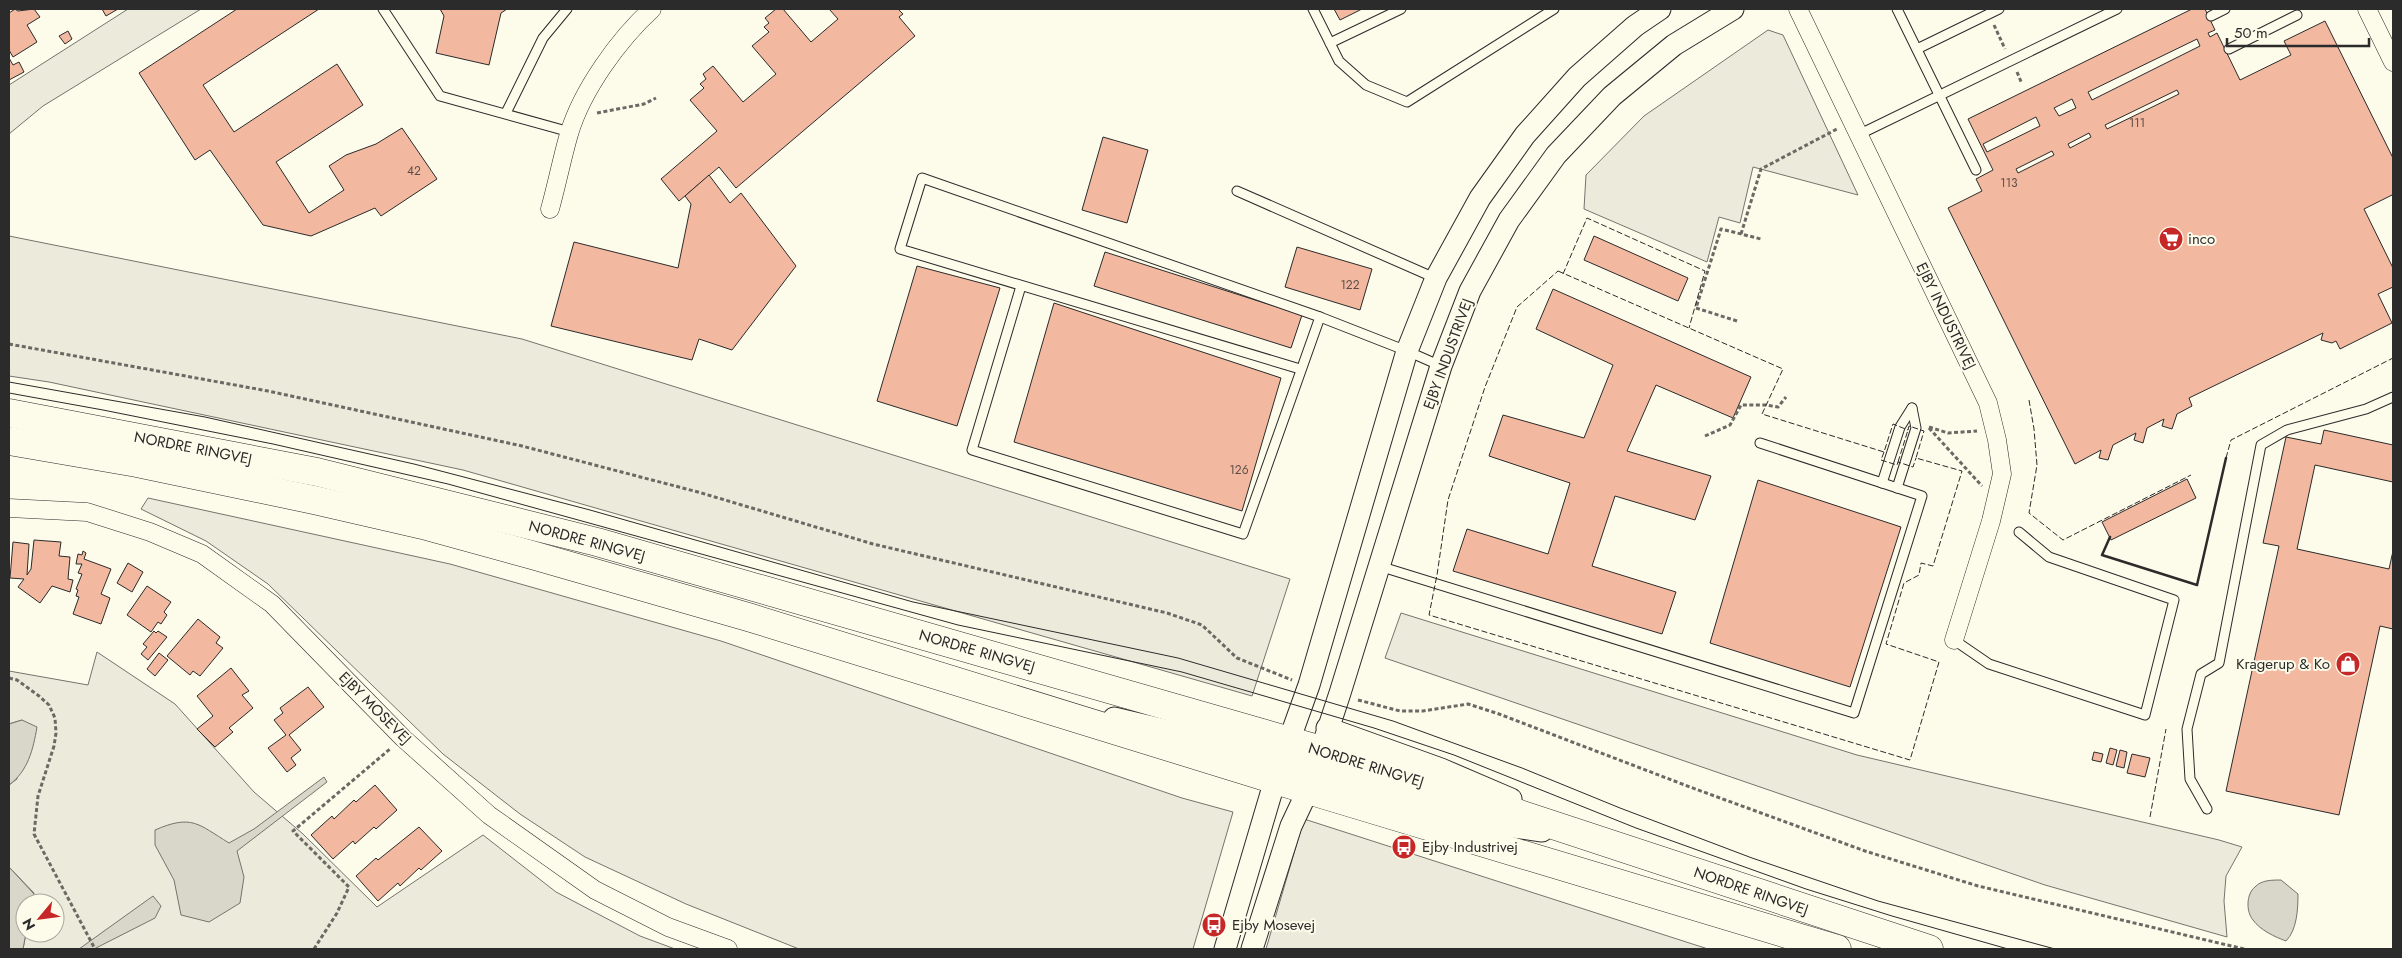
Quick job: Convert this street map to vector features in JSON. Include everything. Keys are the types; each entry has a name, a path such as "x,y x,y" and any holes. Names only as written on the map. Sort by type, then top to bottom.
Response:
{"main road":[{"name":"NORDRE RINGVEJ","path":"9,413 316,472 596,542 1253,730 1282,759 1318,759 1837,949"},
{"name":"NORDRE RINGVEJ","path":"9,441 156,467 423,525 748,617 1011,698 1282,759 1318,759 1598,839 1929,949"}],"street":[{"path":"550,209 570,132 591,85 617,47 652,9"},
{"path":"1225,949 1282,759 1309,685 1407,351 1436,278 1480,198 1525,135 1577,77 1635,26 1660,9"},
{"name":"EJBY INDUSTRIVEJ","path":"1252,949 1290,826 1318,759 1340,693 1441,366 1470,291 1509,220 1556,155 1612,96 1674,45 1733,9"},
{"name":"EJBY INDUSTRIVEJ","path":"1798,9 1988,403 1995,430 2002,474 1996,501 1954,640"},
{"path":"2367,9 2393,62"},
{"name":"EJBY MOSEVEJ","path":"9,508 88,512 150,532 202,554 272,604 403,738 489,815 595,890 668,927 728,949"}],"lane":[{"path":"383,9 440,96 570,132"},
{"path":"506,113 543,38 567,9"},
{"path":"1313,9 1339,61 1366,85 1407,102 1554,9"},
{"path":"1330,43 1400,9"},
{"path":"1897,9 1976,170"},
{"path":"1917,49 1999,9"},
{"path":"1854,128 1940,96 2117,9"},
{"path":"2211,16 2225,9"},
{"path":"2229,49 2297,14"},
{"path":"1300,369 900,249 922,178 1320,317 1441,366"},
{"path":"1237,191 1436,278"},
{"path":"1021,286 972,450 1243,534 1320,317"},
{"path":"2207,809 2190,779 2187,729 2201,674 2219,663 2261,445 2287,430 2366,409 2393,397"},
{"path":"1882,483 1900,427 1912,408 1916,428 1897,488"},
{"path":"1378,566 1854,713 1922,496 1760,443"},
{"path":"1954,640 1989,664 2145,715 2174,600 2049,557 2019,532"}],"path":[{"path":"1988,14 2022,84"},
{"path":"580,111 590,114 644,104 656,98"},
{"path":"1741,234 1760,169 1854,128"},
{"path":"1737,321 1696,308 1722,229 1760,239"},
{"path":"9,344 268,391 522,446 698,492 872,544 1167,613 1202,625 1237,658 1276,675 1309,685"},
{"path":"1705,436 1730,425 1742,405 1778,407 1786,397"},
{"path":"1914,420 1928,427 1948,433 1995,430"},
{"path":"1928,427 1996,501"},
{"path":"9,678 17,680 39,696 49,705 55,718 56,733 54,746 38,796 34,834 95,949"},
{"path":"1340,693 1400,711 1423,711 1468,704 1709,794 1912,866 1978,886 2244,949"},
{"path":"314,949 337,913 349,888 293,831 403,738"}],"shaded area":[{"path":"128,9 201,9 43,106 9,134 9,85"},
{"path":"1768,30 1783,35 1858,195 1753,167 1740,223 1719,217 1707,262 1584,209 1586,175 1644,116"},
{"path":"9,236 522,339 1290,579 1252,696 463,470 49,382 9,376"},
{"path":"148,498 450,564 721,641 1182,798 1233,812 1193,949 799,949 686,904 585,857 520,814 443,754 268,584 206,541 141,509"},
{"path":"1401,613 1857,755 2242,847 2226,876 2224,901 2227,937 2045,885 1385,658"},
{"path":"97,652 175,704 254,792 303,834 377,907 483,835 556,892 640,936 675,949 23,949 24,943 65,943 65,893 34,893 9,867 9,785 17,779 22,720 9,724 9,671 88,685"},
{"path":"22,720 37,727 29,759 21,773 9,785 9,724"},
{"path":"324,777 327,782 237,851 244,877 240,903 209,922 181,915 174,880 155,845 155,830 178,823 194,823 229,843 254,829"},
{"path":"1304,819 1708,949 1266,949"},
{"path":"9,867 33,893 15,893 15,943 24,943 23,949 9,949"},
{"path":"2281,880 2298,894 2295,925 2286,941 2256,924 2248,908 2250,894 2257,885 2267,881"},
{"path":"153,896 161,906 155,918 94,949 79,949"}],"building":[{"path":"15,9 18,11 34,9 40,17 27,25 37,42 13,57 9,50 9,13"},
{"path":"102,9 118,9 106,16"},
{"path":"237,9 319,9 203,85 234,132 337,64 363,105 276,162 309,213 344,190 329,166 346,155 376,144 402,128 437,179 381,216 375,208 311,236 263,225 210,150 195,160 139,73"},
{"path":"440,9 507,9 501,13 489,65 436,53 444,16"},
{"path":"776,9 783,9 811,42 838,19 829,9 898,9 903,14 899,17 915,36 736,188 719,167 679,201 661,179 717,131 690,100 704,88 700,84 706,79 703,74 713,66 743,102 776,74 752,46 769,32 764,27 769,23 765,18"},
{"path":"1334,9 1362,9 1340,20"},
{"name":"inco","path":"2192,9 2205,9 2215,30 2208,33 2210,37 2217,33 2240,80 2291,55 2284,41 2325,21 2393,158 2393,197 2392,195 2364,209 2393,268 2393,287 2378,294 2392,323 2340,349 2336,341 2332,343 2321,340 2323,333 2189,398 2192,406 2177,414 2172,429 2162,426 2164,419 2147,428 2143,443 2134,440 2136,433 2113,445 2108,460 2099,458 2101,450 2075,464 1948,208 1982,191 1976,179 1993,170 1968,119","holes":["2197,39 2200,46 2092,100 2088,92","2177,90 2179,94 2107,129 2105,125","2072,99 2076,108 2059,116 2054,108","2036,117 2040,126 1987,152 1983,144","2089,133 2091,137 2070,148 2068,144","2052,151 2054,155 2018,173 2016,169"]},
{"path":"68,31 72,39 65,44 59,36"},
{"path":"9,58 13,65 19,62 24,72 9,80"},
{"path":"1103,137 1148,150 1127,223 1082,210"},
{"path":"709,175 730,203 741,193 796,266 732,350 699,339 692,360 551,326 574,242 678,268 691,204 685,196"},
{"path":"1594,236 1688,278 1678,301 1584,260"},
{"path":"1297,247 1372,269 1360,310 1285,287"},
{"path":"1105,252 1302,315 1291,348 1094,286"},
{"path":"917,266 1000,288 957,426 877,401"},
{"path":"1553,289 1751,377 1733,418 1656,385 1627,451 1711,476 1695,520 1615,496 1592,566 1676,592 1662,634 1453,571 1467,529 1548,554 1570,483 1489,456 1503,415 1584,438 1613,365 1536,329"},
{"path":"1054,303 1281,378 1242,511 1014,442"},
{"path":"2324,430 2393,445 2393,482 2315,465 2297,549 2389,569 2393,551 2393,629 2380,626 2339,815 2226,791 2279,546 2263,543 2286,437 2321,444"},
{"path":"2187,479 2196,498 2111,540 2102,522"},
{"path":"1758,480 1901,527 1850,687 1710,643"},
{"path":"34,540 61,542 59,556 70,557 68,579 73,580 70,592 52,586 40,603 18,587 24,579 10,578 13,542 29,544 27,575 31,569"},
{"path":"83,551 86,553 84,559 111,569 101,594 110,598 101,624 73,614 79,597 76,596 78,590 76,589 82,574 78,573 82,564 76,564 78,554 82,555"},
{"path":"128,563 143,572 132,592 117,583"},
{"path":"147,586 171,602 164,612 167,615 161,624 158,622 151,632 127,615"},
{"path":"198,619 220,637 216,643 223,648 200,676 193,671 190,675 167,656"},
{"path":"154,631 156,633 158,631 167,637 148,660 141,654 147,647 143,644"},
{"path":"159,653 168,660 155,676 147,669"},
{"path":"231,668 249,691 242,695 253,708 229,728 233,732 215,747 197,729 213,716 197,696"},
{"path":"308,687 324,707 289,735 301,750 291,758 296,765 287,772 268,748 286,735 274,720 283,713 280,708"},
{"path":"2110,748 2117,750 2113,765 2106,763"},
{"path":"2120,750 2127,752 2124,768 2116,766"},
{"path":"2094,752 2103,754 2101,762 2092,760"},
{"path":"2132,754 2150,758 2145,777 2127,773"},
{"path":"375,785 397,810 376,829 374,827 355,844 353,841 333,859 311,835 332,816 334,819 354,800 356,802"},
{"path":"419,827 442,851 421,870 419,868 400,886 398,883 378,901 356,876 376,858 378,860"}],"tram line":[{"path":"9,382 205,417 414,464 590,510 913,602 1178,658 1393,721 1522,768 1620,808 1752,858 1878,901 2055,949"},
{"path":"9,393 273,444 448,484 958,625 1182,672 1374,728 1454,755 1636,828 1806,889 2008,949"}],"fence":[{"path":"1563,274 1587,218 1705,271 1689,328"},
{"path":"1558,271 1783,369 1762,414 1884,452 1893,424 1908,430 1909,426 1924,431 1916,458 1962,471 1933,566 1921,563 1919,575 1904,583 1886,644 1939,662 1910,760 1429,615 1448,500 1485,387 1517,307 1558,271"},
{"path":"2226,458 2231,440 2393,358"},
{"path":"2029,400 2037,465 2029,513 2063,540 2191,475"},
{"path":"1898,462 1908,430"},
{"path":"1884,452 1881,460 1897,465 1898,462 1913,467 1916,458"},
{"path":"2150,817 2166,729"}],"wall":[{"path":"2110,537 2102,555 2197,585 2226,458"}],"place":[{"name":"inco","path":"2171,239"},
{"name":"Kragerup & Ko","path":"2348,664"},
{"name":"Ejby Industrivej","path":"1404,847"},
{"name":"Ejby Mosevej","path":"1214,925"}]}
